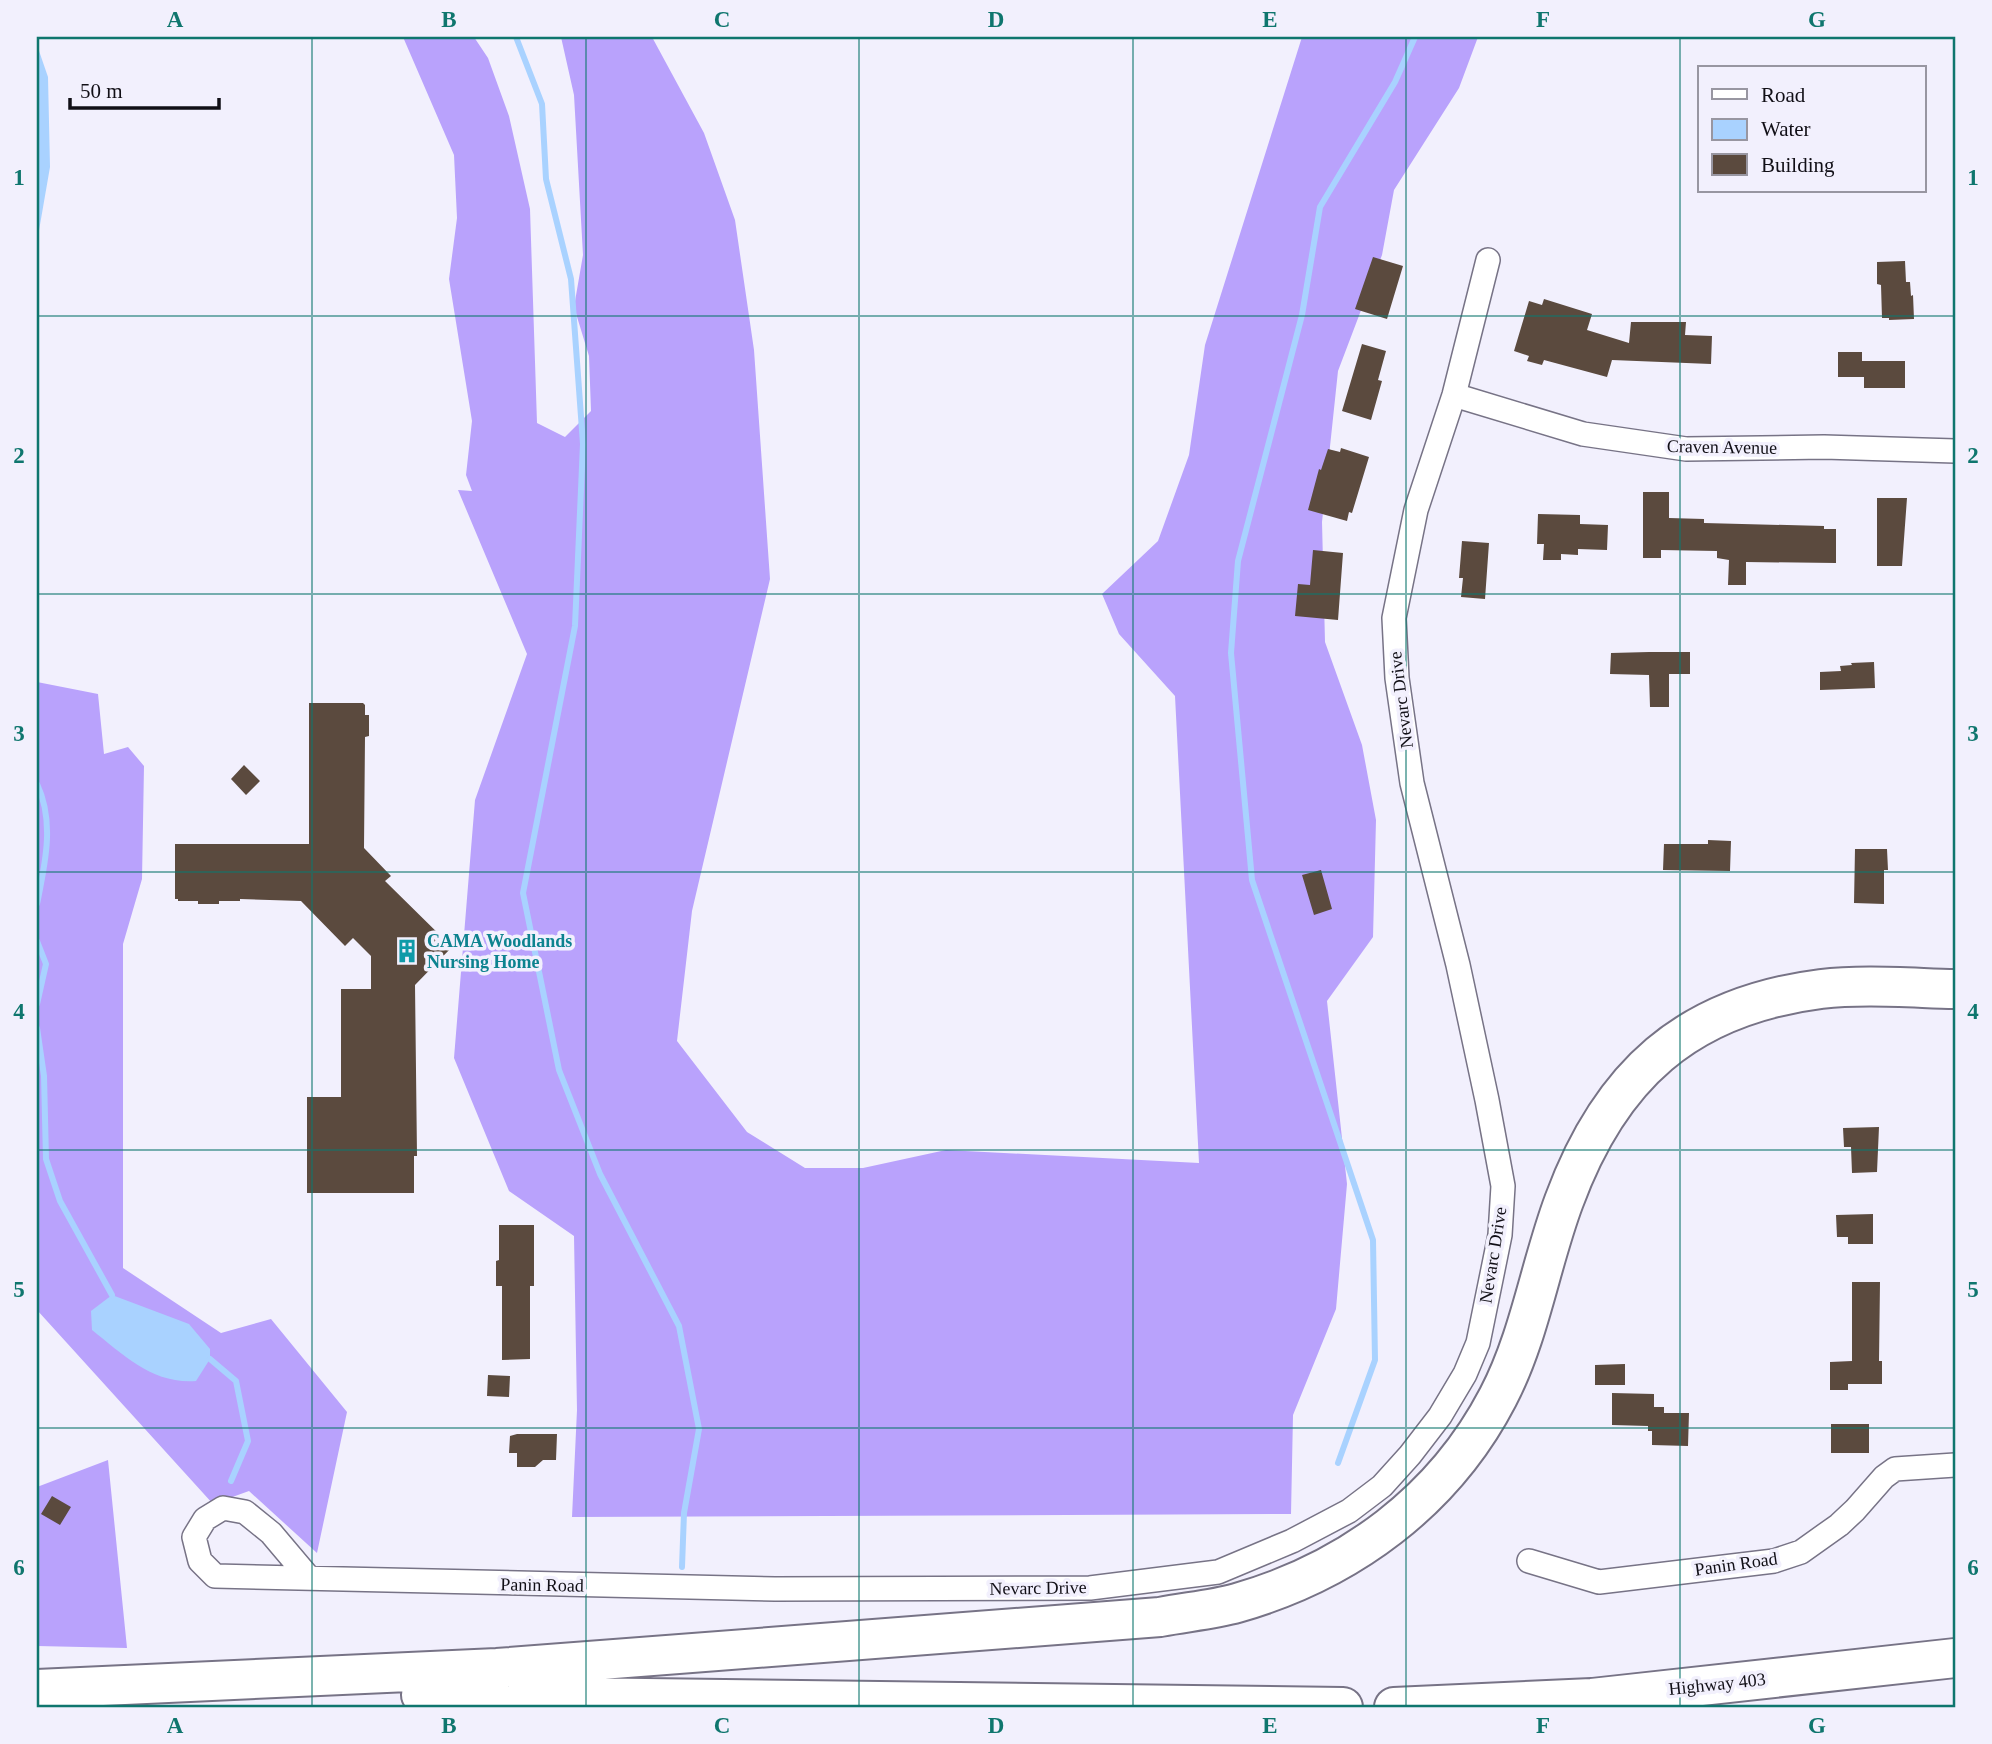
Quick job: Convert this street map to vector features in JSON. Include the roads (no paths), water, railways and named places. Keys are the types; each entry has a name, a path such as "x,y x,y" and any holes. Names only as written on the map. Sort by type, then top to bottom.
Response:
{"highway":[{"path":"37,1690 497,1668 1160,1617 1234,1604 1300,1582 1364,1546 1420,1503 1459,1460 1499,1395 1523,1332 1564,1200 1582,1158 1619,1096 1663,1049 1723,1014 1757,1003 1821,989 1955,989"},
{"name":"Highway 403","path":"1394,1707 1592,1698 1955,1658"},
{"path":"37,1690 1343,1707"}],"street":[{"name":"Nevarc Drive","path":"775,1590 1090,1588 1218,1572 1292,1541 1349,1511 1382,1486 1440,1416 1465,1374 1478,1343 1500,1235 1503,1186 1458,965 1412,783 1397,678 1394,618 1416,510 1454,395 1488,260"},
{"name":"Craven Avenue","path":"1454,395 1583,434 1686,450 1824,447 1955,451"},
{"name":"Panin Road","path":"1529,1561 1599,1581 1774,1561 1801,1552 1839,1525 1884,1477 1895,1469 1955,1465"},
{"name":"Panin Road","path":"309,1578 271,1533 245,1512 223,1507 205,1519 194,1537 200,1561 215,1576 775,1590"}],"water":[{"path":"37,45 48,77 50,167 37,242"},
{"path":"37,242 39,372 37,377"},
{"path":"112,1295 189,1324 210,1349 210,1359 196,1381 180,1381 152,1373 92,1330 91,1311"}],"waterway":[{"path":"516,37 542,104 546,179 571,279 583,444 575,626 523,893 559,1070 600,1174 679,1326 699,1429 684,1513 682,1567"},
{"path":"1338,1463 1375,1360 1373,1240 1252,880 1231,653 1238,561 1302,315 1320,207 1395,82 1415,37"},
{"path":"37,784 46,813 47,828 37,904"},
{"path":"37,941 46,964 37,1004"},
{"path":"37,1028 44,1076 46,1159 60,1201 112,1295"},
{"path":"210,1359 236,1381 248,1441 231,1481"}],"place":[{"name":"CAMA Woodlands Nursing Home","path":"407,951"}]}
